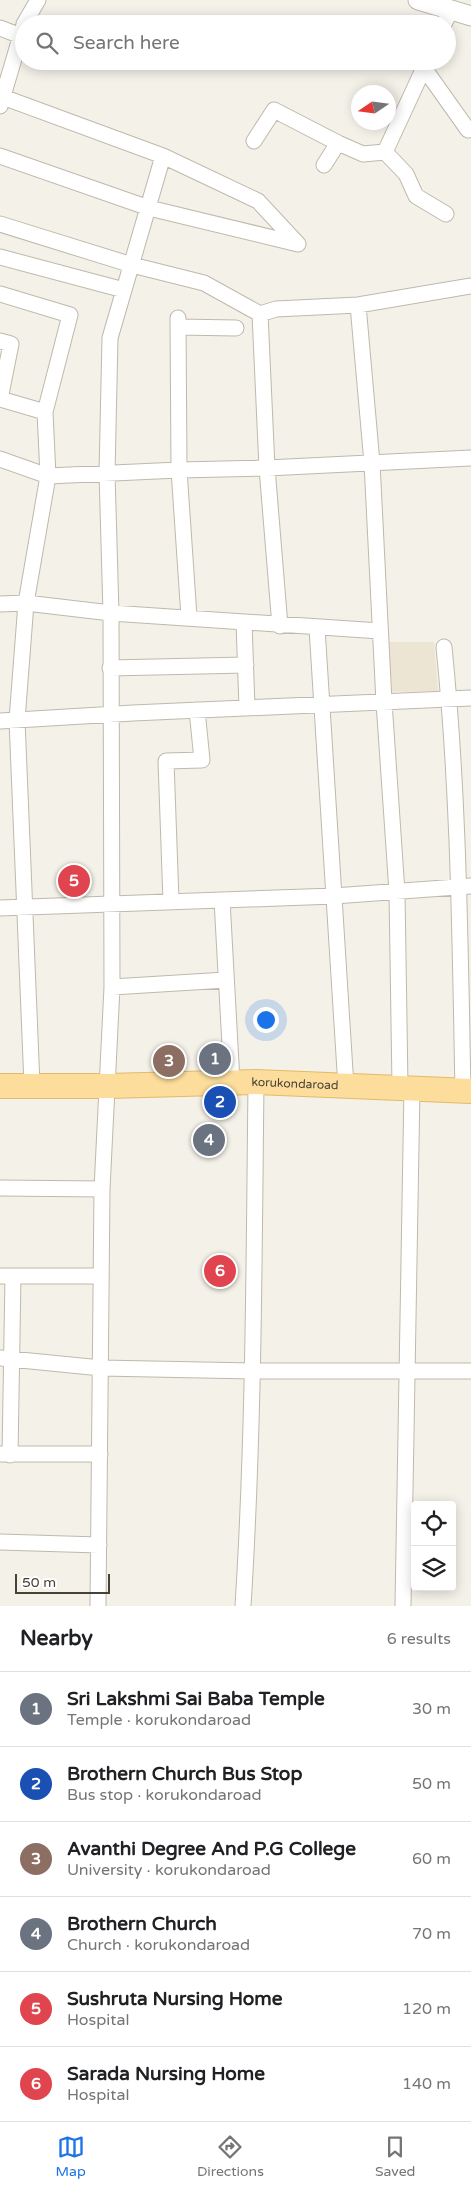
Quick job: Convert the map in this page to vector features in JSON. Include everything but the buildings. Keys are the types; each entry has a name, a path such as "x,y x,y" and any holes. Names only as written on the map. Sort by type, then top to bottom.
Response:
{"main road":[{"name":"korukondaroad","path":"0,1086 108,1086 256,1082 467,1091"}],"street":[{"path":"30,15 38,0"},
{"path":"418,0 444,15"},
{"path":"456,17 471,16"},
{"path":"0,28 15,28"},
{"path":"0,156 149,208 298,244 258,201 163,156 1,101 15,55"},
{"path":"385,152 423,70"},
{"path":"428,70 468,130"},
{"path":"254,141 274,110 338,143 364,154 385,152"},
{"path":"324,165 338,143"},
{"path":"385,152 406,174 416,196 446,214"},
{"path":"98,1606 101,1368 100,1276 102,1189 112,987 111,613 107,473 110,338 163,156"},
{"path":"0,224 132,265 204,283 260,314 276,309 358,305 471,286"},
{"path":"0,257 124,290"},
{"path":"0,294 70,315 45,412 48,476 26,603 17,720 32,1085"},
{"path":"358,305 372,463 384,702 397,892 406,1088 407,1371 403,1606"},
{"path":"260,314 266,468 280,626"},
{"path":"189,617 179,470 178,323 236,328"},
{"path":"0,341 11,344 0,399 45,412"},
{"path":"0,460 48,476 471,458"},
{"path":"0,604 26,603 111,613 189,617 280,626 380,631"},
{"path":"244,622 247,708"},
{"path":"317,628 346,1087"},
{"path":"444,648 465,886 467,1091"},
{"path":"110,668 246,665"},
{"path":"0,721 111,714 471,698"},
{"path":"171,901 166,761 202,760 197,710"},
{"path":"0,908 334,896 465,886"},
{"path":"222,900 232,1082"},
{"path":"112,987 226,980"},
{"path":"243,1606 249,1505 253,1371 256,1082"},
{"path":"0,1188 102,1189"},
{"path":"100,1276 6,1276 5,1454 100,1454"},
{"path":"6,1358 101,1368 253,1371 471,1371"},
{"path":"0,1542 99,1545"}],"shaded area":[{"path":"389,642 434,642 438,691 392,692"}],"place":[{"name":"Sushruta Nursing Home","path":"74,881"},
{"name":"Sri Lakshmi Sai Baba Temple","path":"215,1059"},
{"name":"Avanthi Degree And P.G College","path":"169,1061"},
{"name":"Brothern Church Bus Stop","path":"220,1102"},
{"name":"Brothern Church","path":"209,1140"},
{"name":"Sarada Nursing Home","path":"220,1271"}]}
